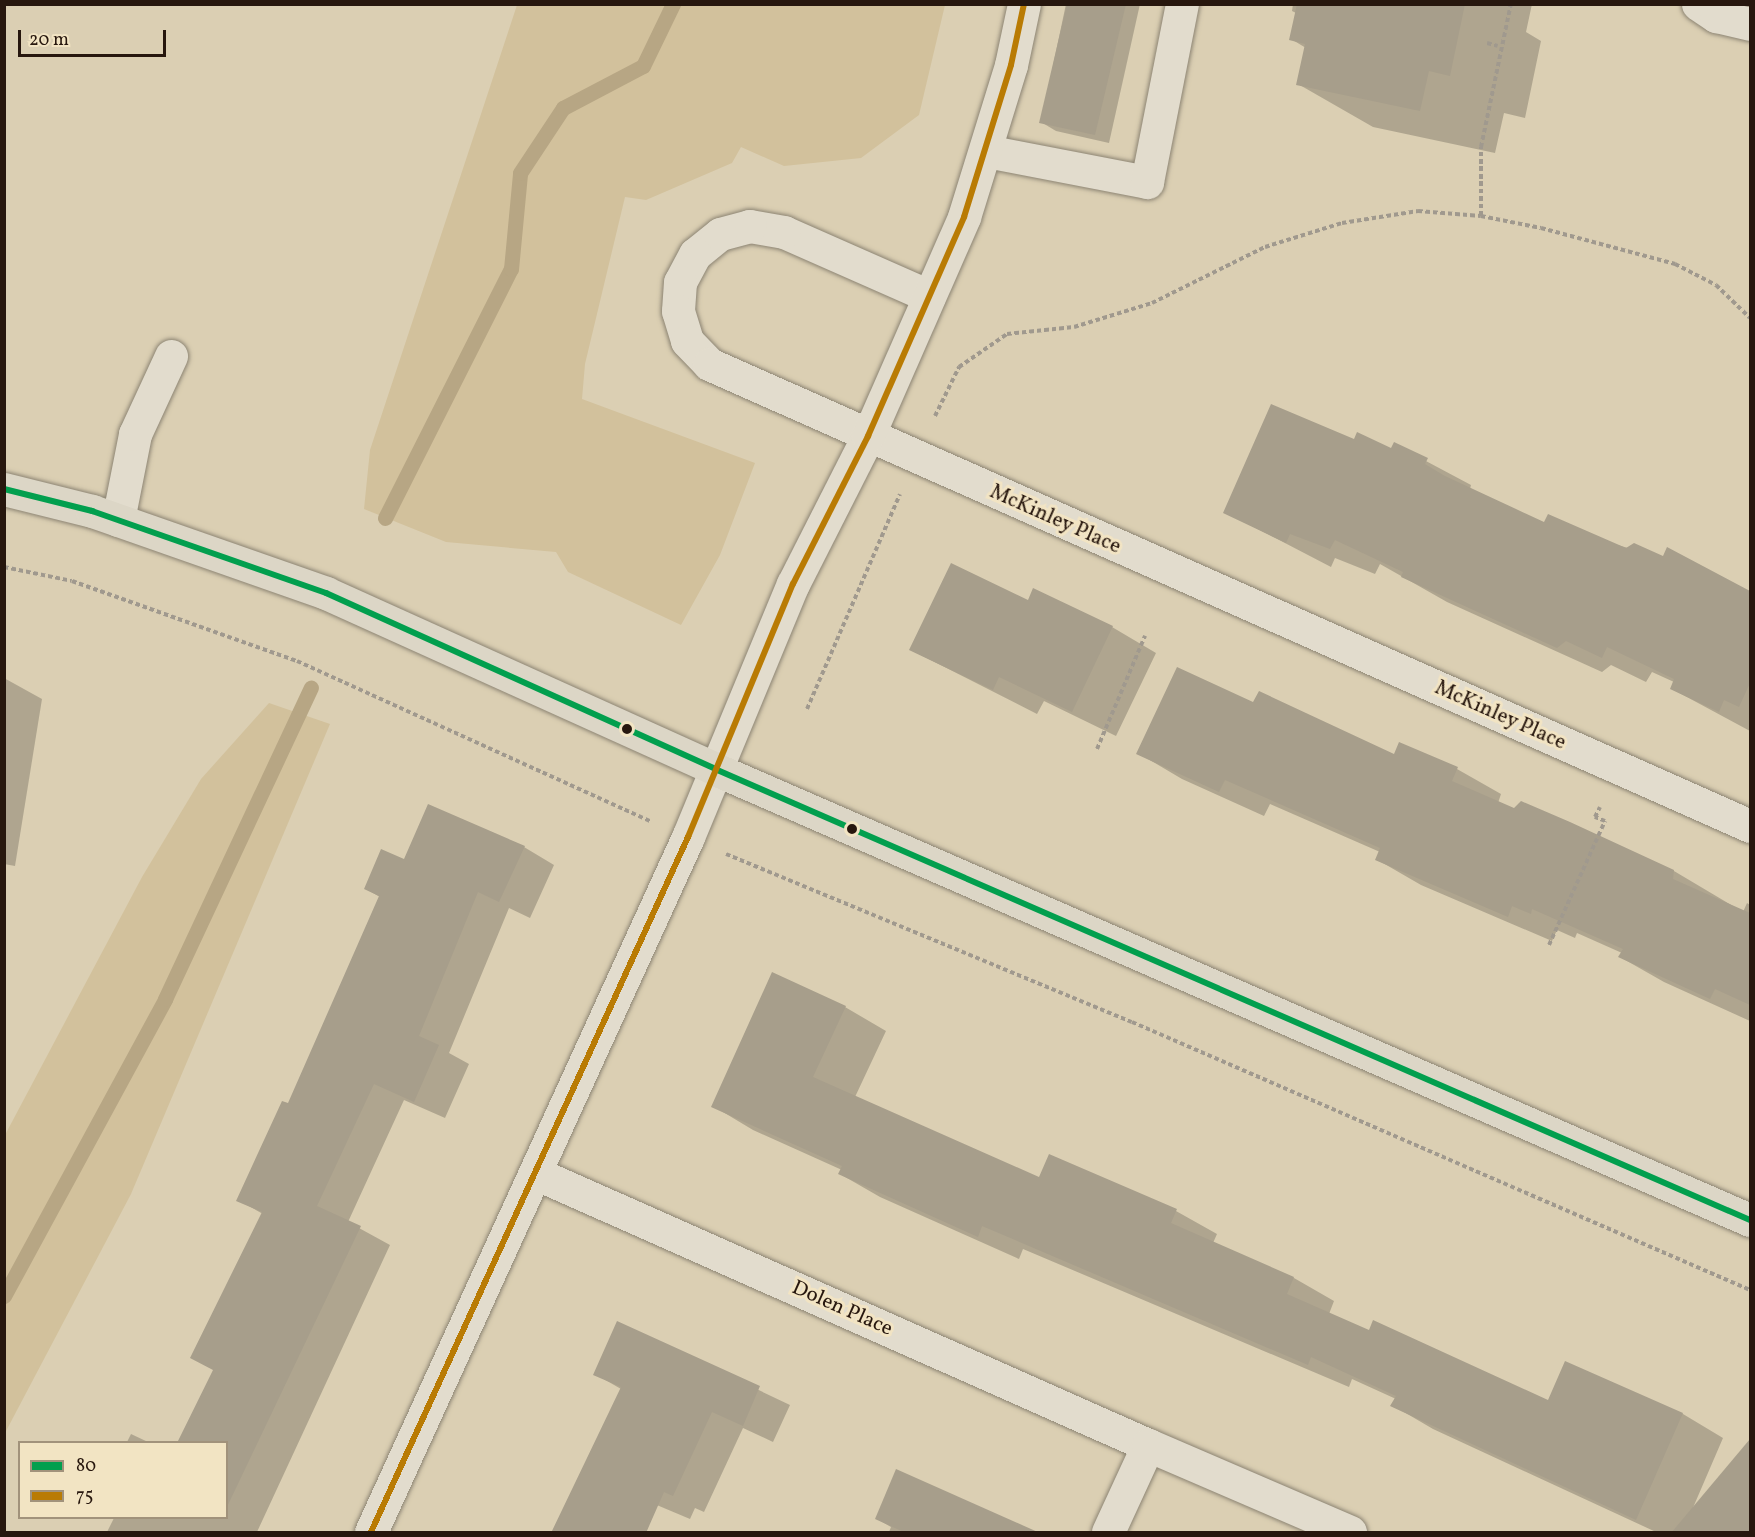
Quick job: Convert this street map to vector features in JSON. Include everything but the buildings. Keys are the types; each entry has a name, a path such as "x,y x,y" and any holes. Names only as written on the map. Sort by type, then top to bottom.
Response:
{"main road":[{"path":"4,489 118,520 326,593 715,768 1750,1220"}],"street":[{"path":"370,1533 688,837 793,584 868,436 964,217 986,150 1024,4"},
{"path":"986,150 1146,182 1182,4"},
{"path":"1698,4 1716,16 1750,24"},
{"name":"McKinley Place","path":"929,297 784,232 750,226 720,234 695,254 680,282 678,311 687,341 709,364 916,458 1750,826"},
{"path":"118,520 135,434 171,356"},
{"name":"Dolen Place","path":"535,1173 1350,1533"},
{"path":"1108,1533 1148,1445"}],"path":[{"path":"1481,216 1481,147 1511,4"},
{"path":"1487,43 1498,46"},
{"path":"807,708 916,458 959,367 1007,334 1074,327 1152,303 1265,247 1342,223 1418,211 1481,216 1675,264 1716,285 1750,318"},
{"path":"4,567 72,581 297,661 688,837 1143,1027 1750,1290"},
{"path":"1097,749 1145,636"},
{"path":"1549,945 1605,822 1595,817 1602,801"}],"shaded area":[{"path":"517,5 945,5 919,115 861,158 784,166 741,147 732,163 646,200 625,197 585,364 582,399 755,463 720,555 681,625 568,572 556,552 446,542 364,509 370,450"},
{"path":"269,703 330,724 131,1194 5,1433 5,1135 142,877 201,779"}],"waterway":[{"path":"385,518 511,269 520,173 563,108 643,66 673,4"},
{"path":"4,1296 165,999 311,687"}],"transit line":[{"name":"75","path":"371,1532 688,837 793,584 868,436 964,217 1011,65 1024,4"},
{"name":"80","path":"4,489 92,511 326,593 715,769 1750,1220"}]}
